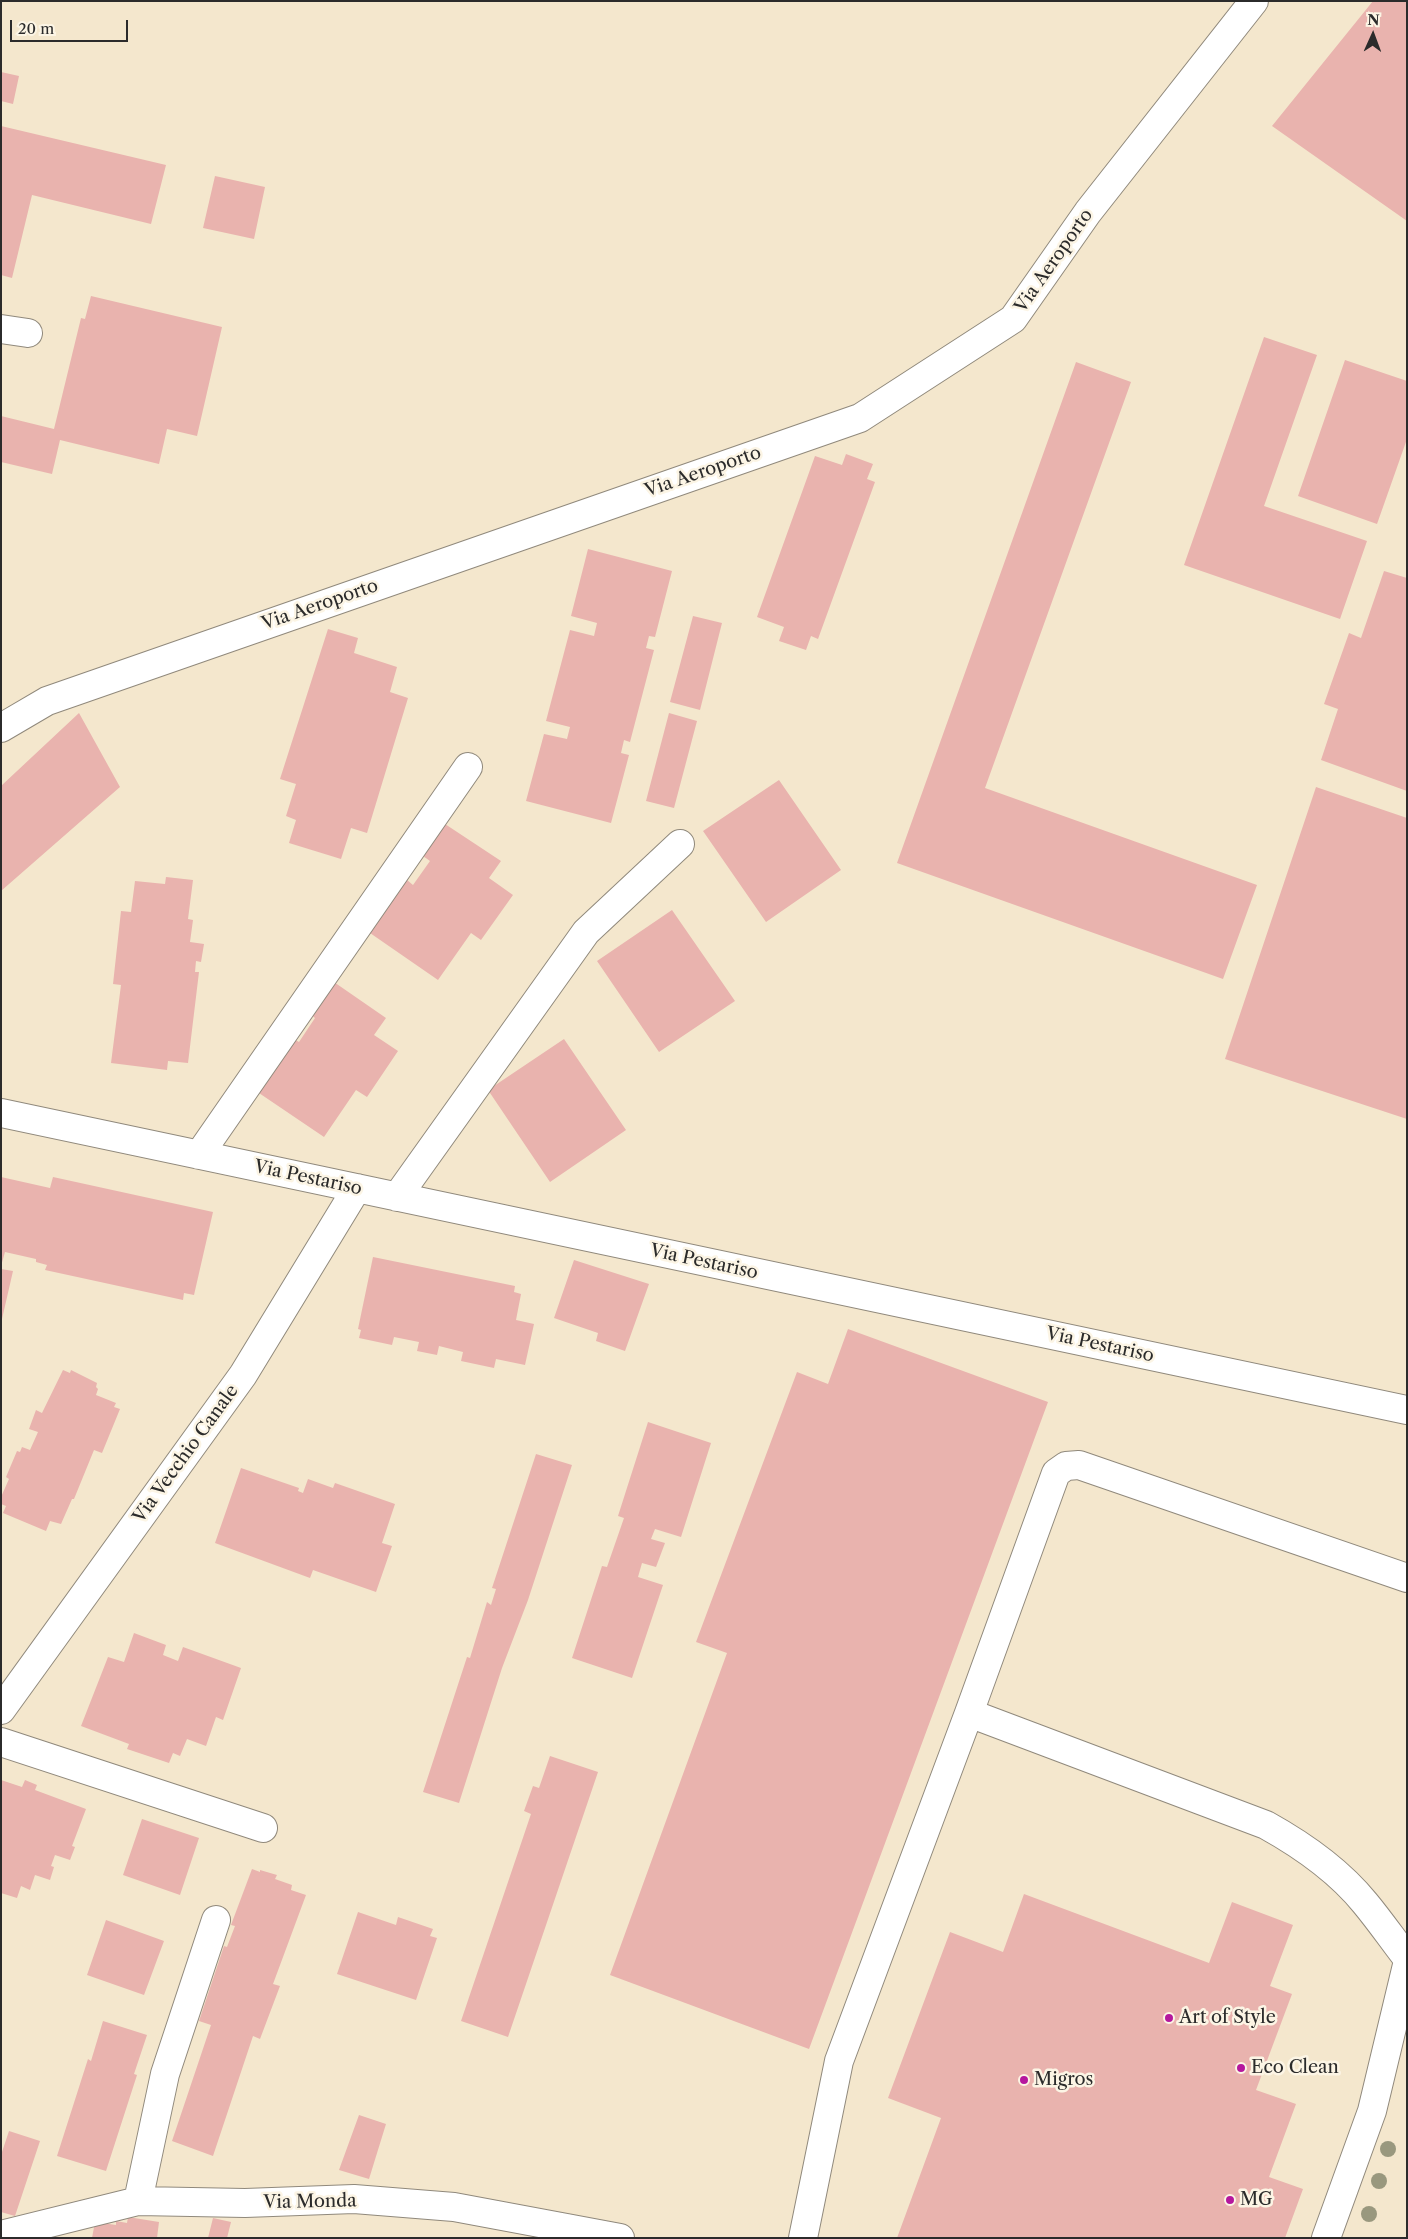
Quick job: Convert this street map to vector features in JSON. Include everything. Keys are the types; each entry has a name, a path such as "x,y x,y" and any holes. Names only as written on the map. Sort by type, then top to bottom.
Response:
{"street":[{"name":"Via Aeroporto","path":"1,728 47,701 860,418 1013,319 1088,212 1254,1"},
{"path":"1,329 28,332"},
{"path":"199,1154 468,767"},
{"path":"397,1197 586,932 680,844"},
{"name":"Via Pestariso","path":"1,1113 1407,1410"},
{"name":"Via Vecchio Canale","path":"1,1710 243,1375 357,1188"},
{"path":"803,2238 840,2062 970,1714 1056,1473 1066,1466 1079,1465 1407,1578"},
{"path":"970,1714 1266,1825 1289,1838 1325,1865 1364,1902 1407,1958"},
{"path":"1,1742 263,1828"},
{"path":"138,2201 165,2074 216,1920"},
{"path":"1326,2238 1372,2111 1407,1965"},
{"path":"1372,2111 1407,2047"},
{"name":"Via Monda","path":"1,2236 138,2201 245,2203 354,2199 454,2207 620,2238"}],"building":[{"path":"1373,1 1407,1 1407,221 1272,126"},
{"path":"1,72 19,76 13,104 1,101"},
{"path":"1,126 166,165 151,224 32,195 12,278 1,275"},
{"path":"215,176 265,187 254,239 203,228"},
{"path":"91,296 222,327 197,436 167,429 159,464 60,440 52,474 1,462 1,416 54,429 81,318 85,319"},
{"path":"1264,337 1317,355 1264,506 1367,541 1340,619 1184,565"},
{"path":"1345,360 1407,381 1407,439 1377,524 1298,496"},
{"path":"1076,362 1131,382 985,788 1257,885 1223,979 897,863"},
{"path":"846,454 873,464 867,479 875,482 818,639 811,636 806,650 779,641 784,627 757,617 815,456 842,465"},
{"path":"588,549 672,571 655,637 649,636 646,648 654,650 630,742 624,740 621,753 629,755 611,823 526,801 544,734 567,739 570,727 546,721 570,630 594,636 597,623 571,616"},
{"path":"1384,571 1407,578 1407,791 1321,760 1338,709 1324,704 1349,633 1361,638"},
{"path":"693,616 722,623 700,710 670,702"},
{"path":"328,629 358,638 354,653 397,667 390,692 408,698 367,833 351,828 341,859 289,843 296,820 286,816 296,784 280,779"},
{"path":"79,713 120,787 1,891 1,786"},
{"path":"669,713 697,721 674,808 646,801"},
{"path":"779,780 841,870 766,922 703,831"},
{"path":"1316,787 1407,818 1407,1119 1225,1059"},
{"path":"445,824 501,861 489,878 513,895 481,940 471,933 438,980 370,933 407,880 413,885 430,861 423,856"},
{"path":"166,877 193,880 188,919 193,920 190,942 204,944 201,962 196,961 195,972 199,972 188,1063 168,1061 167,1070 111,1063 121,985 113,984 121,911 131,912 135,881 165,884"},
{"path":"672,910 735,1001 659,1052 597,961"},
{"path":"331,980 386,1018 374,1035 398,1051 367,1097 356,1090 324,1137 256,1091 292,1038 299,1042 315,1018 309,1013"},
{"path":"564,1039 626,1130 550,1182 488,1090"},
{"path":"1,1177 50,1188 53,1177 213,1212 194,1295 184,1293 183,1300 45,1270 47,1265 36,1262 36,1259 5,1252 1,1266"},
{"path":"373,1257 515,1286 514,1292 521,1294 516,1320 534,1324 525,1365 496,1359 494,1368 461,1361 463,1352 439,1346 437,1355 417,1351 419,1342 394,1337 392,1345 359,1338 361,1330 358,1329"},
{"path":"574,1260 649,1284 625,1351 596,1341 598,1333 554,1318"},
{"path":"1,1269 13,1271 2,1319 1,1319"},
{"path":"848,1329 1048,1402 809,2049 610,1975 727,1653 696,1642 797,1372 828,1384"},
{"path":"63,1370 70,1373 71,1370 97,1383 96,1395 116,1403 114,1407 120,1409 102,1453 94,1450 74,1499 72,1499 61,1524 50,1521 46,1531 3,1513 6,1506 1,1504 1,1497 9,1479 6,1477 17,1451 20,1452 22,1447 30,1450 38,1432 29,1429 36,1410 42,1413"},
{"path":"648,1422 711,1443 681,1537 655,1529 651,1539 665,1543 656,1567 642,1563 638,1577 663,1585 632,1678 572,1658 602,1566 607,1567 624,1518 618,1516"},
{"path":"536,1454 572,1465 528,1600 502,1668 459,1803 423,1792 467,1657 470,1658 487,1602 491,1605 496,1589 492,1588"},
{"path":"241,1468 299,1488 298,1491 303,1493 308,1479 333,1488 335,1483 395,1504 382,1543 392,1546 376,1592 313,1570 310,1578 215,1543"},
{"path":"134,1633 166,1645 163,1655 178,1661 183,1647 241,1668 223,1720 216,1717 206,1746 187,1739 180,1756 173,1753 169,1763 127,1749 129,1744 81,1726 108,1657 124,1662"},
{"path":"550,1756 598,1772 508,2037 461,2021 531,1814 524,1811 533,1786 539,1788"},
{"path":"1,1780 22,1787 25,1780 37,1785 35,1790 86,1809 72,1846 75,1847 70,1860 55,1855 51,1866 54,1867 50,1880 35,1875 30,1890 21,1886 17,1898 1,1893"},
{"path":"142,1819 199,1838 180,1895 123,1875"},
{"path":"252,1869 277,1875 275,1879 292,1885 291,1890 306,1895 273,1984 280,1986 260,2039 253,2036 213,2156 172,2141 211,2025 199,2021 224,1946 227,1947 235,1926 231,1925"},
{"path":"1024,1894 1209,1963 1232,1902 1293,1925 1270,1986 1292,1994 1256,2090 1296,2104 1269,2177 1303,2189 1285,2238 897,2238 941,2118 888,2098 950,1932 1003,1952"},
{"path":"358,1912 396,1925 398,1917 433,1929 430,1936 437,1938 416,2000 337,1974"},
{"path":"106,1920 164,1941 144,1995 87,1975"},
{"path":"103,2021 147,2035 134,2074 137,2075 106,2171 57,2156 88,2059 91,2061"},
{"path":"359,2115 386,2124 369,2179 339,2170"},
{"path":"9,2131 40,2141 15,2216 1,2212 1,2155"},
{"path":"128,2217 159,2222 157,2238 92,2238 95,2222 116,2225 116,2221 127,2223"},
{"path":"213,2218 231,2222 227,2238 208,2238"}],"place":[{"name":"Art of Style","path":"1169,2018"},
{"name":"Eco Clean","path":"1241,2068"},
{"name":"Migros","path":"1024,2080"},
{"name":"MG","path":"1230,2200"}]}
